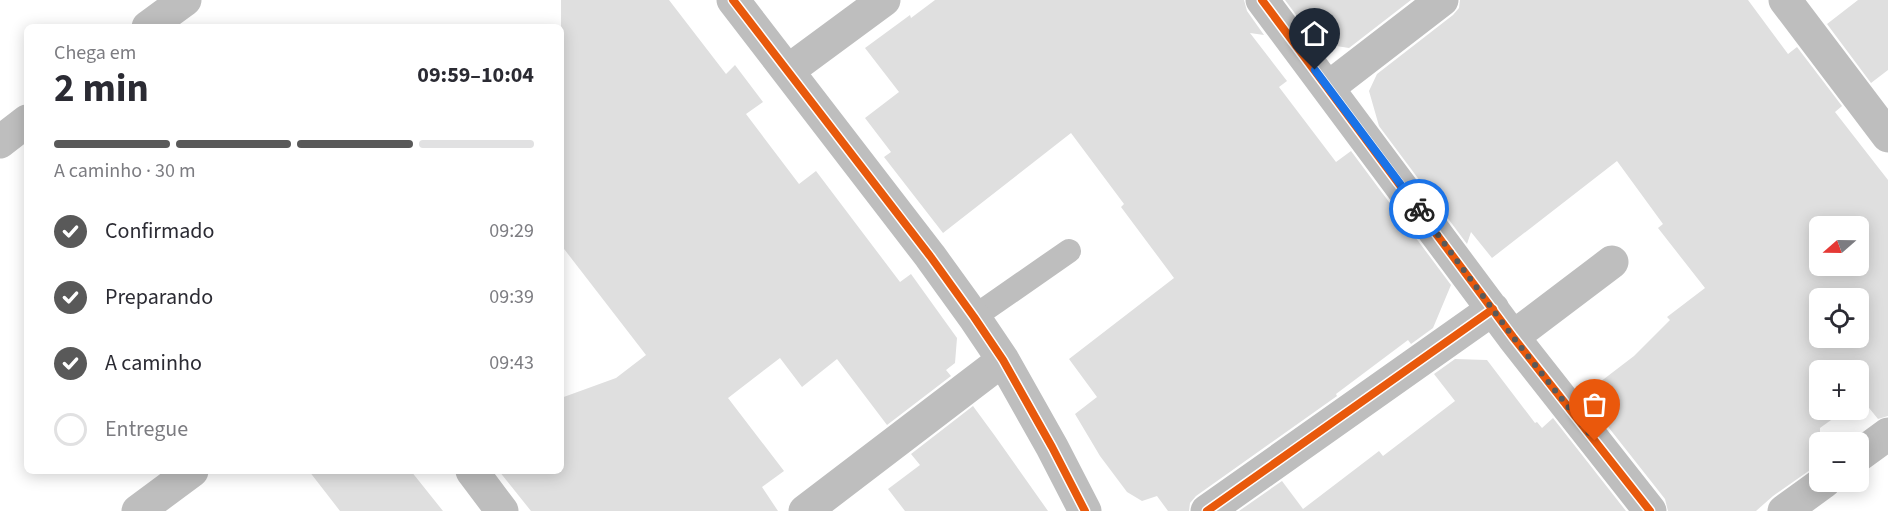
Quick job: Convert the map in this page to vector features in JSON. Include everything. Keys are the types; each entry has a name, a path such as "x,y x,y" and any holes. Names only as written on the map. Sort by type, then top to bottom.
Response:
{"street":[{"path":"152,24 185,0"},
{"path":"733,0 789,70 974,317 1003,360 1085,511"},
{"path":"789,70 884,0"},
{"path":"1262,0 1513,337 1650,511"},
{"path":"1329,87 1442,0"},
{"path":"1785,0 1888,136"},
{"path":"0,142 24,123"},
{"path":"1513,337 1612,262"},
{"path":"1207,511 1493,309"},
{"path":"806,511 1003,360"},
{"path":"1869,448 1888,434"},
{"path":"138,511 188,474"},
{"path":"474,474 502,511"},
{"path":"1784,511 1810,492"}],"lane":[{"path":"974,317 1069,251"}],"building":[{"path":"561,0 669,0 726,74 735,65 763,102 746,114 799,184 816,171 900,282 911,274 957,338 955,363 946,370 951,376 887,425 837,359 802,387 780,358 728,398 784,471 762,487 778,511 531,511 501,474 564,474 564,397 616,378 646,355 564,249 564,24 561,24"},
{"path":"935,0 1244,0 1247,11 1264,35 1250,33 1287,81 1279,87 1336,162 1351,151 1451,285 1433,328 1411,344 1408,340 1336,394 1337,396 1196,496 1190,503 1189,511 1168,511 1157,496 1142,501 1127,492 1100,456 1075,414 1097,397 1069,359 1174,278 1121,207 1124,204 1071,133 943,233 884,157 891,152 865,118 899,92 865,48"},
{"path":"1285,0 1411,0 1349,48 1317,43"},
{"path":"1460,0 1748,0 1788,54 1797,47 1842,106 1835,112 1888,180 1888,416 1878,419 1869,408 1869,360 1809,360 1809,420 1831,420 1820,428 1820,432 1809,432 1809,471 1756,511 1668,511 1665,499 1583,395 1634,356 1670,320 1667,317 1705,288 1658,228 1663,224 1617,161 1492,258 1471,232 1467,244 1379,126 1369,91 1377,74 1459,8"},
{"path":"1858,0 1888,0 1888,70 1871,83 1827,24"},
{"path":"1455,359 1487,360 1535,423 1537,422 1542,428 1553,418 1626,511 1239,511 1282,481 1303,509 1379,451 1383,456 1455,401 1434,374"},
{"path":"973,406 1048,511 905,511 888,489 920,465 911,454"},
{"path":"311,474 413,474 443,511 340,511"}],"cycle path":[{"path":"733,0 930,256 974,317 1003,360 1085,511"},
{"path":"1262,0 1513,337 1650,511"},
{"path":"1207,511 1493,309"}],"way so far":[{"path":"1419,209 1513,337 1595,441"}],"route":[{"path":"1315,70 1419,209"}]}
